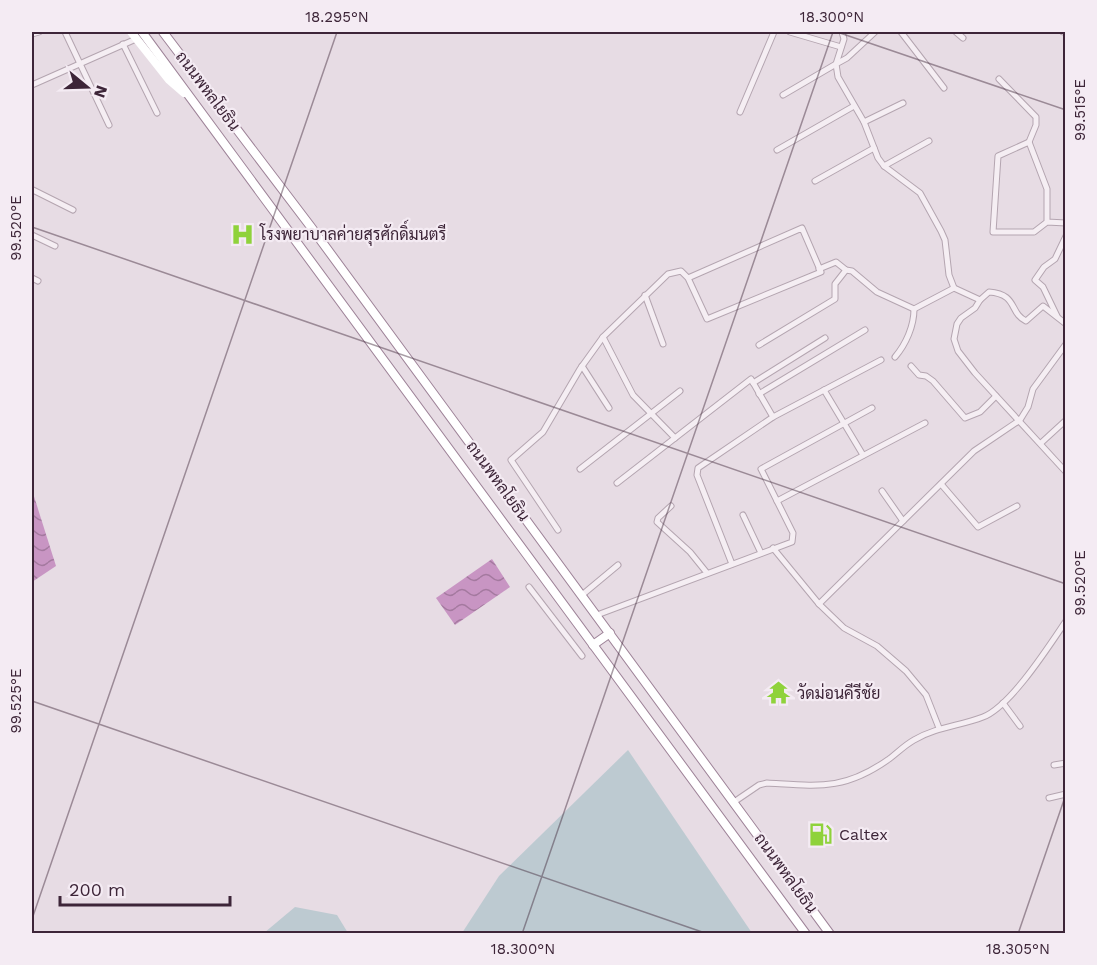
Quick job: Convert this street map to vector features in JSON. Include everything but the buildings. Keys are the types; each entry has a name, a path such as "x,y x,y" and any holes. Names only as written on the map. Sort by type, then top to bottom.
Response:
{"highway":[{"name":"ถนนพหลโยธิน","path":"163,32 597,615 830,933"},
{"name":"ถนนพหลโยธิน","path":"136,34 200,108 592,645 806,933"},
{"path":"592,645 610,633"}],"street":[{"path":"32,34 39,32"},
{"path":"65,32 109,125"},
{"path":"740,112 774,32"},
{"path":"790,32 841,47"},
{"path":"842,32 844,39"},
{"path":"851,32 844,39 836,64 838,77 864,122 878,158 884,166 923,196 945,240 954,288 980,300"},
{"path":"783,95 847,58 875,32"},
{"path":"901,32 944,88"},
{"path":"956,32 963,38"},
{"path":"32,85 123,44 136,34"},
{"path":"123,44 157,113"},
{"path":"999,79 1036,117 1036,125 1029,142 998,156 993,232 1034,232 1047,222 1065,224"},
{"path":"864,122 903,103"},
{"path":"777,150 854,106"},
{"path":"884,166 929,141"},
{"path":"1029,142 1047,189 1047,222"},
{"path":"814,181 874,148"},
{"path":"32,192 33,190 74,210"},
{"path":"558,530 511,460 543,432 582,366 603,337 645,295 668,274 681,271 688,278 707,319 821,272 802,228 688,278"},
{"path":"32,235 55,246"},
{"path":"1058,317 1043,287 1035,280 1044,267 1055,259 1065,237"},
{"path":"819,269 836,262 846,270 852,271 877,291 914,309"},
{"path":"759,345 835,299 835,284 846,270"},
{"path":"914,309 954,288"},
{"path":"1065,324 1042,306 1026,321 1018,315 1008,299 991,292 961,318 957,324 954,339 958,351 975,373 1065,472"},
{"path":"645,295 663,344"},
{"path":"896,357 913,324 914,309"},
{"path":"759,394 865,330"},
{"path":"603,337 633,395 675,438"},
{"path":"753,383 825,338"},
{"path":"819,604 974,451 1020,420 1028,407 1033,389 1065,344"},
{"path":"732,564 697,471 707,461 773,417 881,360"},
{"path":"582,366 609,408"},
{"path":"911,366 919,375 926,376 933,381 965,418 980,412 996,396"},
{"path":"617,483 751,379 773,417"},
{"path":"824,390 863,455"},
{"path":"580,469 680,391"},
{"path":"597,615 792,542 793,534 761,469 873,408"},
{"path":"1041,443 1065,421"},
{"path":"777,501 925,423"},
{"path":"941,484 978,527 1017,506"},
{"path":"882,491 903,521"},
{"path":"671,506 658,518 657,522 690,552 707,573"},
{"path":"743,515 761,553"},
{"path":"773,548 819,604 844,628 877,646 906,671 926,695 939,728"},
{"path":"582,595 618,565"},
{"path":"529,587 582,656"},
{"path":"735,802 759,785 767,783 820,787 841,784 883,763 914,740 939,728 985,717 1003,703 1044,652 1065,621"},
{"path":"1003,703 1020,726"},
{"path":"1054,765 1065,764"},
{"path":"1049,798 1065,794"}],"shaded area":[{"path":"628,750 752,933 462,933 499,876"},
{"path":"295,907 337,915 348,933 264,933"}],"water":[{"path":"32,490 56,566 32,582"},
{"path":"492,559 510,587 455,625 436,598"}],"place":[{"name":"โรงพยาบาลค่ายสุรศักดิ์มนตรี","path":"242,234"},
{"name":"วัดม่อนคีรีชัย","path":"779,693"},
{"name":"Caltex","path":"821,834"}]}
